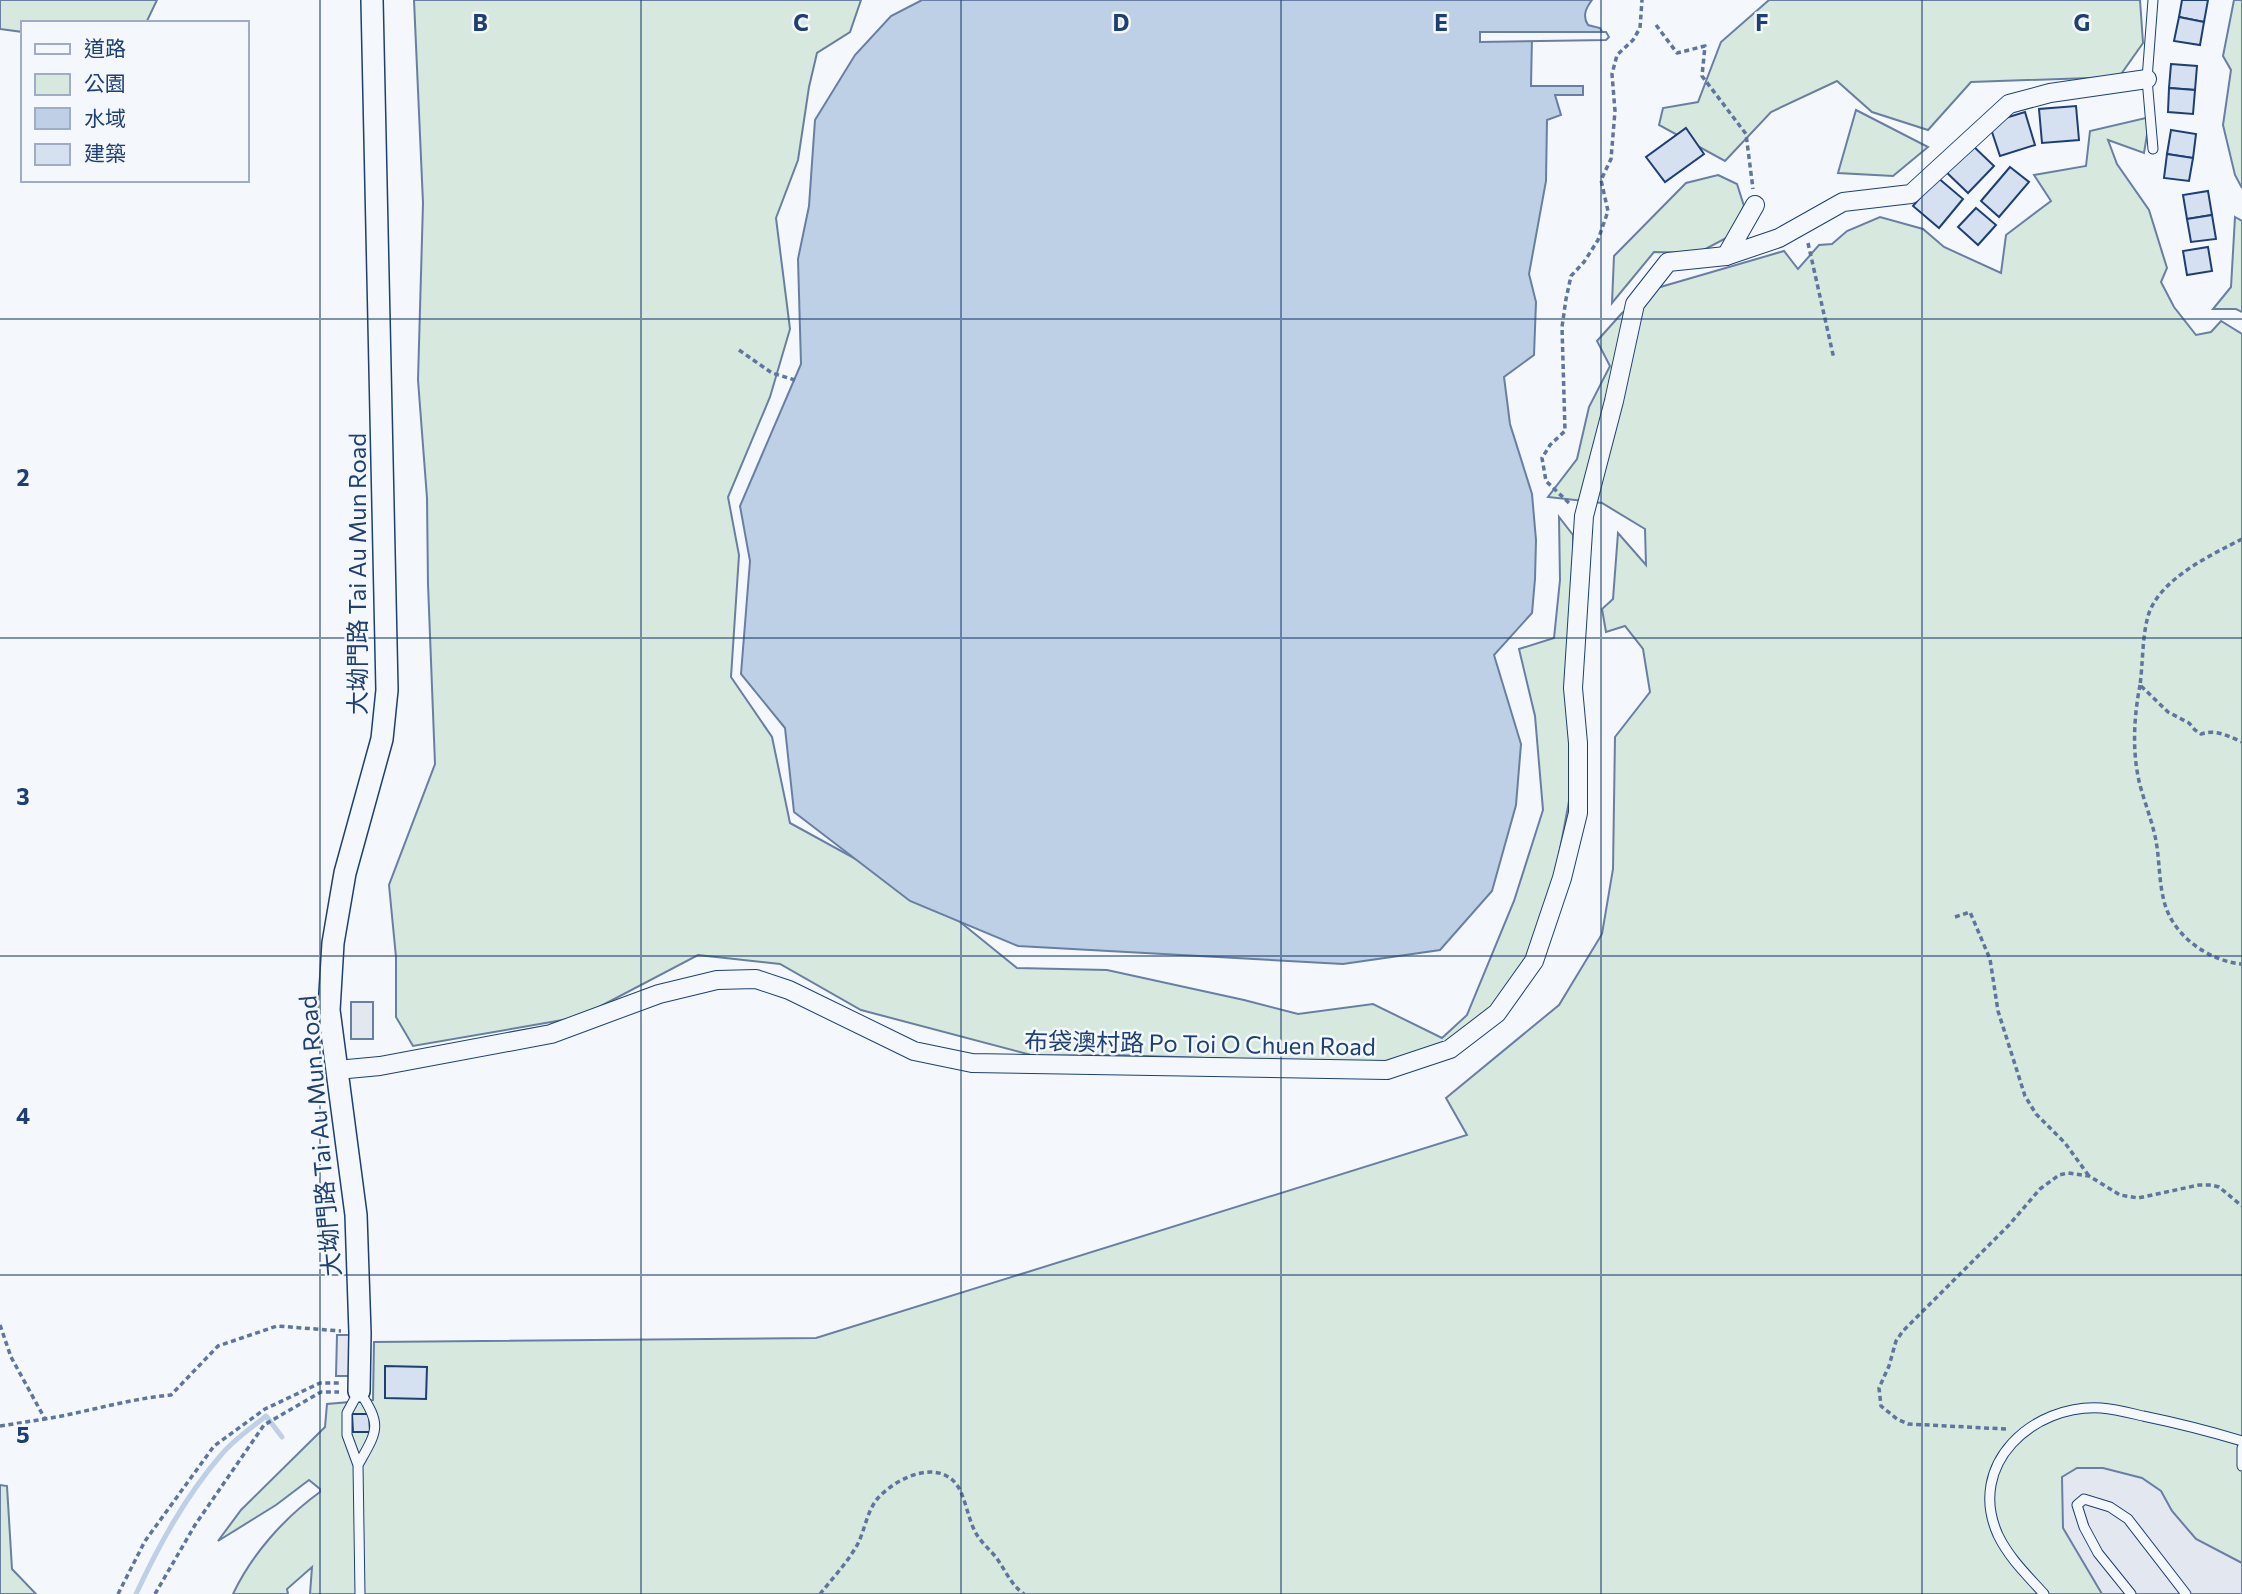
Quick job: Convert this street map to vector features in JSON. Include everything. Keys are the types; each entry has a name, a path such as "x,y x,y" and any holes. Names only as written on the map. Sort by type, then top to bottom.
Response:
{"street":[{"name":"大坳門路 Tai Au Mun Road","path":"359,1391 356,1215 329,1010 333,943 345,873 382,739 387,690 372,0"},
{"name":"布袋澳村路 Po Toi O Chuen Road","path":"337,1070 380,1066 551,1034 659,994 717,980 743,979 757,979 789,990 914,1051 972,1063 1387,1070 1450,1049 1497,1013 1534,961 1562,878 1578,813 1578,743 1573,688 1584,516 1614,401 1635,304 1668,262 1726,256 1779,238 1843,202 1911,194 2009,104 2050,93 2147,79"},
{"path":"1726,256 1755,205"}],"lane":[{"path":"2153,0 2147,79 2153,149"},
{"path":"358,1465 374,1436 374,1413 359,1391 347,1413 347,1435 358,1465 360,1594"},
{"path":"2044,1594 2016,1564 1998,1534 1992,1512 1991,1483 2000,1457 2017,1436 2045,1418 2078,1408 2103,1408 2188,1426 2242,1441"},
{"path":"2242,1448 2242,1465"},
{"path":"2131,1594 2098,1553 2084,1527 2077,1505 2084,1499 2110,1507 2128,1519 2186,1594"}],"path":[{"path":"1584,516 1546,481 1542,458 1564,431 1562,327 1566,299 1571,276 1598,240 1608,211 1601,180 1611,159 1615,111 1612,74 1618,55 1633,40 1640,27 1642,0"},
{"path":"1656,25 1677,53 1705,46 1702,76 1746,134 1755,205"},
{"path":"1804,224 1834,359"},
{"path":"738,350 772,373 795,380"},
{"path":"2242,540 2190,566 2156,599 2147,621 2134,721 2138,779 2155,835 2164,902 2176,926 2197,947 2226,961 2242,964"},
{"path":"2140,685 2168,712 2189,723 2201,734 2209,731 2242,742"},
{"path":"1955,917 1970,912 1990,959 1998,1011 2025,1096 2036,1114 2065,1143 2089,1176 2120,1195 2138,1198 2199,1185 2211,1185 2219,1187 2242,1206"},
{"path":"2026,1430 1908,1423 1897,1419 1881,1406 1879,1388 1896,1341 1903,1331 2009,1225 2040,1189 2059,1175 2068,1173 2089,1176"},
{"path":"0,1325 11,1357 45,1419"},
{"path":"0,1426 106,1408 141,1398 171,1395 218,1346 276,1326 360,1333"},
{"path":"118,1594 145,1541 214,1446 265,1409 320,1383"},
{"path":"155,1594 195,1525 264,1425 321,1392"},
{"path":"820,1594 856,1547 878,1498 910,1476 929,1472 944,1474 953,1480 963,1497 976,1534 994,1555 1014,1586 1024,1594"}],"green space":[{"path":"0,0 157,0 147,21 21,21 21,32 0,29"},
{"path":"414,0 861,0 850,32 817,53 798,160 776,218 790,329 770,397 728,497 739,555 731,677 772,737 790,823 938,904 1017,968 1107,970 1298,1014 1373,1004 1442,1038 1467,1015 1514,901 1543,810 1535,716 1519,649 1554,638 1560,580 1559,517 1573,535 1577,758 1541,952 1475,1035 1431,1062 1323,1062 1116,1055 1035,1056 861,1010 780,964 698,955 580,1017 413,1046 396,1017 396,957 389,885 435,764 427,498 418,380 423,203"},
{"path":"1769,0 2140,0 2143,43 2119,77 1971,82 1928,130 1872,112 1837,81 1771,112 1725,161 1659,125 1663,108 1698,102 1721,42"},
{"path":"2234,0 2242,0 2242,188 2235,175 2223,125 2231,70 2223,56"},
{"path":"1856,110 1928,147 1893,176 1838,173"},
{"path":"2150,117 2144,153 2108,140 2117,164 2149,210 2167,268 2161,282 2174,307 2196,335 2211,332 2221,321 2242,334 2242,1594 310,1594 312,1567 287,1589 288,1594 233,1594 259,1551 294,1513 320,1492 320,1489 309,1480 276,1505 218,1541 241,1510 325,1427 327,1404 373,1400 374,1342 816,1338 1467,1135 1446,1098 1559,1005 1602,934 1613,869 1615,737 1650,692 1643,649 1625,626 1606,632 1602,609 1613,599 1618,533 1646,565 1645,529 1602,503 1548,497 1577,459 1589,407 1610,366 1597,341 1622,313 1657,288 1784,251 1798,269 1819,245 1832,244 1847,231 1880,217 1923,229 1944,247 2001,273 2006,235 2051,201 2034,175 2086,166 2090,131"},
{"path":"1718,175 1737,184 1744,206 1730,236 1698,253 1654,252 1612,303 1614,256 1686,183"},
{"path":"2235,217 2242,221 2242,312 2236,309 2213,309 2231,287"},
{"path":"0,1485 7,1486 12,1569 36,1594 0,1594"}],"shaded area":[{"path":"351,1002 373,1002 373,1039 351,1039"},
{"path":"337,1335 353,1335 352,1376 336,1376"},
{"path":"2077,1468 2103,1468 2142,1478 2161,1491 2172,1511 2196,1539 2242,1563 2242,1594 2102,1594 2063,1528 2062,1477"}],"water":[{"path":"922,0 1592,0 1586,12 1586,22 1600,28 1605,37 1532,37 1531,86 1583,86 1583,95 1555,95 1561,115 1547,120 1546,181 1529,274 1536,302 1534,355 1504,377 1510,424 1532,494 1536,540 1532,613 1494,655 1521,744 1516,805 1492,891 1440,950 1343,964 1018,946 910,901 794,812 785,728 741,674 750,561 740,506 801,364 798,259 809,206 815,120 855,55 891,16"}],"pier":[{"path":"1480,32 1606,32 1609,37 1606,40 1480,42"}],"building":[{"path":"2182,0 2208,0 2204,22 2179,17"},
{"path":"2179,17 2204,22 2200,45 2174,41"},
{"path":"2171,64 2197,66 2195,90 2169,88"},
{"path":"2169,88 2195,90 2193,114 2168,112"},
{"path":"2076,106 2079,140 2042,143 2039,109"},
{"path":"2025,112 2035,145 2000,156 1989,123"},
{"path":"1686,128 1704,154 1665,182 1646,157"},
{"path":"2171,130 2196,134 2193,158 2167,154"},
{"path":"1970,143 1994,166 1968,193 1943,169"},
{"path":"2167,154 2193,158 2189,181 2164,178"},
{"path":"2010,167 2029,182 1999,217 1981,201"},
{"path":"1937,177 1963,199 1939,228 1913,206"},
{"path":"2208,191 2212,215 2187,219 2183,195"},
{"path":"1976,208 1996,225 1978,245 1958,227"},
{"path":"2212,215 2216,239 2191,242 2187,219"},
{"path":"2208,247 2212,271 2187,275 2183,251"},
{"path":"385,1366 427,1367 426,1399 385,1398"},
{"path":"352,1414 369,1414 370,1432 353,1432"}],"waterway":[{"path":"136,1594 184,1505 226,1450 266,1416 282,1437"}]}
